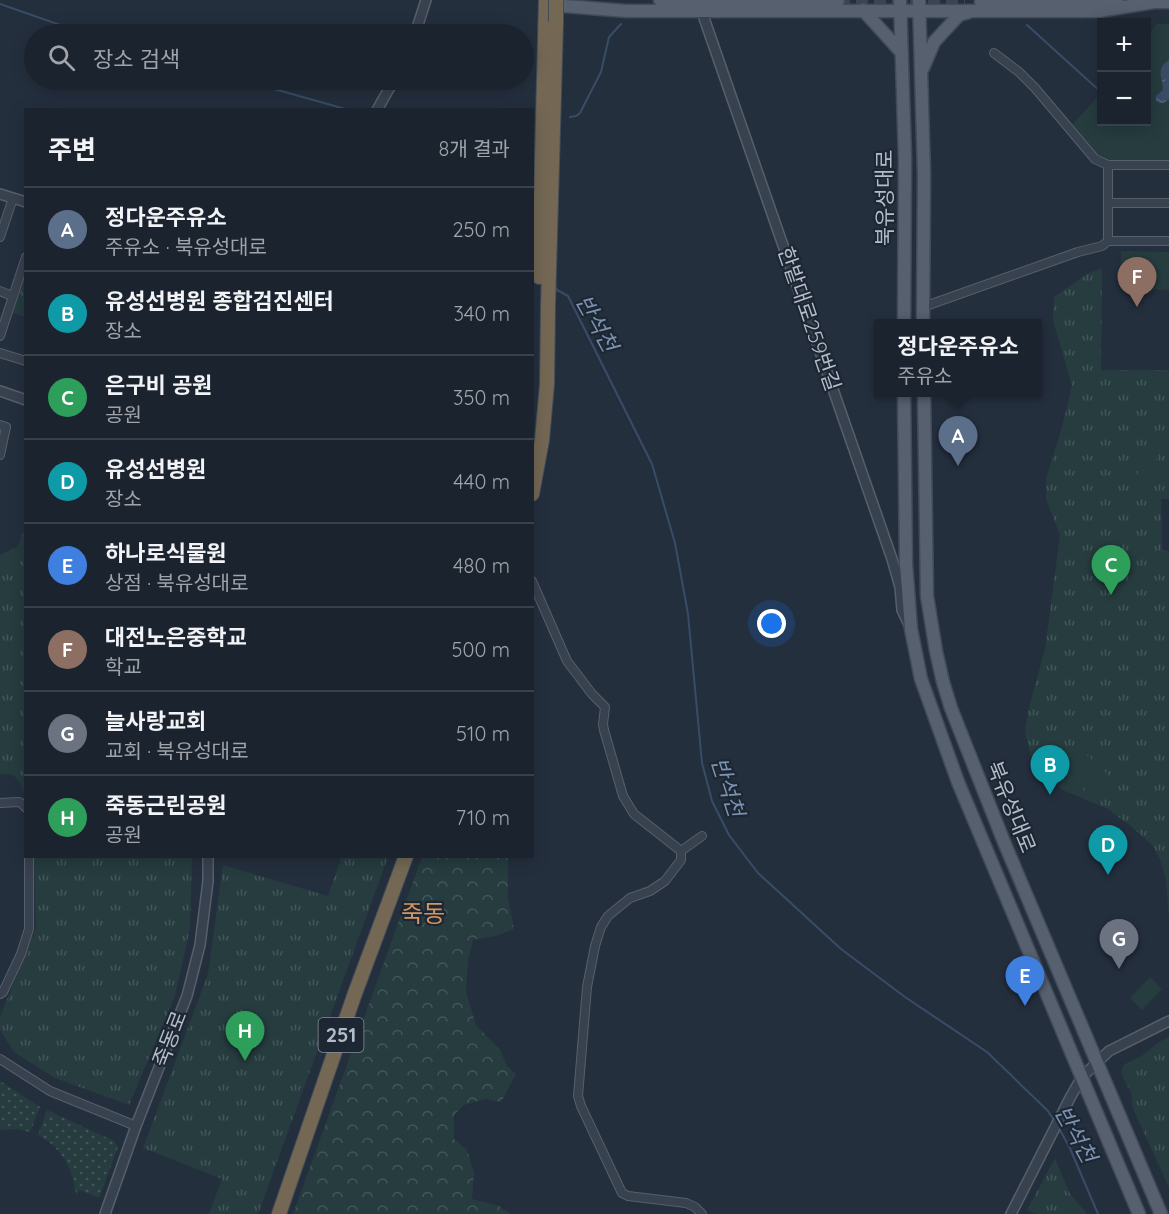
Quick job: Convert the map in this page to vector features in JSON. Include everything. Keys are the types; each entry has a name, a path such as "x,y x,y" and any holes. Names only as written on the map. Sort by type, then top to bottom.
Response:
{"highway":[{"path":"546,0 551,21"},
{"path":"534,426 543,302 551,21 554,0"},
{"path":"534,483 542,440 547,384 543,302"},
{"name":"251","path":"279,1214 354,996 405,858"},
{"name":"251","path":"289,1214 363,998 414,858"}],"main road":[{"path":"554,0 565,6 584,9 626,11 844,4"},
{"path":"660,0 844,4 862,10 900,5 1169,2"},
{"name":"북유성대로","path":"900,5 905,158 904,319"},
{"name":"북유성대로","path":"919,5 924,174 923,319"},
{"path":"921,71 934,42 965,6"},
{"path":"862,10 902,53"},
{"name":"북유성대로","path":"904,397 906,564 911,629 921,679 948,757 1139,1214"},
{"name":"북유성대로","path":"924,397 927,596 943,682 1000,832 1161,1214"}],"street":[{"path":"418,24 426,0"},
{"name":"한밭대로259번길","path":"706,10 704,18 898,578 902,610 911,629"},
{"path":"994,53 1035,88 1095,159 1108,165 1169,165"},
{"path":"378,108 388,90"},
{"path":"1108,165 1108,241"},
{"path":"0,194 24,201"},
{"path":"0,237 13,198"},
{"path":"1108,203 1169,203"},
{"path":"923,307 1078,252 1102,246 1108,241 1169,240"},
{"path":"0,336 24,263"},
{"path":"0,291 12,296"},
{"path":"0,353 24,360"},
{"path":"0,392 24,399"},
{"path":"0,425 6,427 0,454"},
{"path":"534,586 564,657 585,686 605,707 604,729 627,805 633,814 681,851"},
{"path":"0,803 19,802 24,806"},
{"path":"681,851 702,836"},
{"path":"681,851 681,860 665,881 658,887 630,898 620,905 601,927 587,987 578,1096 622,1193 628,1196 686,1203 695,1207 702,1214"},
{"path":"0,993 3,992 21,954 29,929 29,858"},
{"name":"죽동로","path":"105,1214 136,1126 187,996 201,936 208,881 208,858"},
{"path":"1011,1214 1082,1077 1109,1051 1169,1021"},
{"path":"0,1059 50,1091 136,1126"}],"green space":[{"path":"1156,24 1169,24 1169,162 1112,163 1094,155 1082,142 1072,125 1097,97 1097,126 1151,126 1151,32"},
{"path":"1121,251 1169,252 1169,290 1120,289"},
{"path":"1102,268 1101,370 1169,370 1169,499 1161,499 1162,550 1169,551 1169,918 1166,880 1153,846 1108,809 1063,790 1032,762 1025,731 1028,711 1045,649 1060,535 1046,499 1046,479 1072,386 1053,320 1054,297 1087,274"},
{"path":"24,279 24,317 13,313"},
{"path":"1142,449 1158,452 1152,480 1137,478"},
{"path":"24,530 24,792 14,776 0,774 0,555 17,547"},
{"path":"1075,744 1118,784 1103,800 1094,798 1057,763"},
{"path":"34,858 192,858 190,928 175,996 129,1105 55,1078 14,1052 0,1030 0,1017 36,928"},
{"path":"341,858 388,858 258,1214 209,1214 222,1179 143,1148 208,974 223,865 328,896"},
{"path":"422,858 508,858 508,898 514,929 496,936 473,940 468,960 466,992 476,1025 500,1050 507,1066 516,1074 501,1102 485,1099 464,1105 454,1115 454,1139 467,1150 474,1173 472,1199 499,1206 510,1214 293,1214"},
{"path":"1150,977 1162,989 1142,1010 1130,998"},
{"path":"1169,1037 1169,1187 1133,1109 1131,1093 1121,1074 1123,1066"},
{"path":"0,1081 40,1107 30,1132 18,1129 0,1130"},
{"path":"47,1110 114,1141 118,1147 99,1198 79,1190 77,1195 70,1169 63,1157 55,1147 38,1135"},
{"path":"1055,1158 1070,1194 1087,1214 1035,1214 1027,1210"}],"water":[{"path":"1169,60 1169,99 1160,103 1156,101 1156,96 1163,90 1161,70"}],"waterway":[{"name":"반석천","path":"0,4 57,24"},
{"path":"570,117 580,113 601,72 609,37 621,24"},
{"path":"1027,25 1097,88"},
{"name":"반석천","path":"278,90 342,108"},
{"name":"반석천","path":"555,286 557,290 568,296 652,464 675,543 688,614 702,763 712,801 729,835 758,873 841,949 905,997 987,1052 1048,1111 1055,1122"},
{"name":"반석천","path":"1058,1127 1069,1146 1098,1214"}],"tunnel":[{"path":"838,1 965,2"}],"place":[{"name":"대전노은중학교","path":"1137,307"},
{"name":"정다운주유소","path":"958,466"},
{"name":"은구비 공원","path":"1111,595"},
{"name":"유성선병원 종합검진센터","path":"1050,795"},
{"name":"유성선병원","path":"1108,875"},
{"name":"늘사랑교회","path":"1119,969"},
{"name":"하나로식물원","path":"1025,1006"},
{"name":"죽동근린공원","path":"245,1061"}],"district":[{"name":"죽동","path":"423,914"}]}
